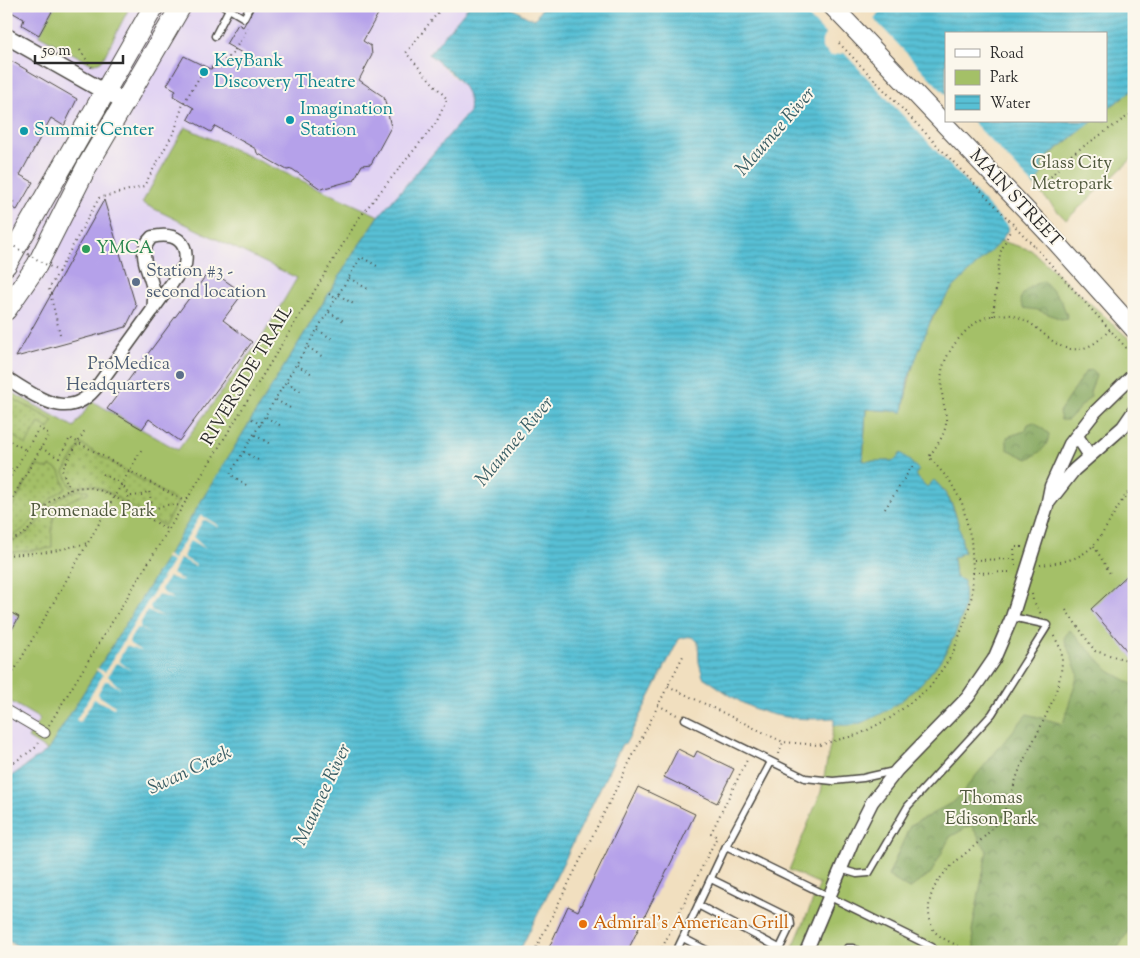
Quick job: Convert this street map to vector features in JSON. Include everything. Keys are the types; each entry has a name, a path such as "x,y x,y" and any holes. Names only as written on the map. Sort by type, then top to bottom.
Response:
{"main road":[{"path":"6,265 154,6"},
{"path":"8,305 37,265 92,155 126,101 180,6"},
{"name":"MAIN STREET","path":"832,6 1048,234 1134,329"},
{"path":"37,210 46,206 52,207 60,218"}],"street":[{"path":"6,36 105,92 126,101"},
{"path":"6,378 52,404 70,405 82,401 95,390 153,310 185,265 187,255 185,247 180,240 171,236 152,237 144,248 145,266 154,292 153,310"},
{"path":"806,952 840,869 872,802 897,770 956,711 981,680 1002,642 1012,617 1046,506 1050,486 1060,463 1095,412 1134,374"},
{"path":"1046,506 1074,470 1128,424 1134,411"},
{"path":"1077,436 1090,456"},
{"path":"6,710 45,732"}],"lane":[{"path":"215,36 227,8 244,18 250,6"},
{"path":"840,869 857,874 869,873 908,806 992,714 1048,626 1012,617"},
{"path":"685,719 805,778 833,781 863,778 897,770"},
{"path":"676,952 726,846 773,763"},
{"path":"726,846 828,898 932,947 930,952"},
{"path":"698,906 779,950 791,925 790,918 711,879"},
{"path":"683,938 710,952"},
{"path":"845,952 847,948 853,948 862,952"}],"path":[{"name":"RIVERSIDE TRAIL","path":"6,768 35,748 181,506 359,218 436,124 447,99 406,53 443,6"},
{"path":"60,334 49,289 99,198 144,186 175,130 183,104 202,73 231,56 250,23"},
{"path":"839,43 1035,247 1130,352 1131,360"},
{"path":"80,50 92,68"},
{"path":"1041,188 1068,157 1134,112"},
{"path":"6,196 14,201 6,216"},
{"path":"993,316 1000,253 1011,229"},
{"path":"6,242 63,274"},
{"path":"246,485 230,474 308,348 361,257 377,266"},
{"path":"349,278 368,289"},
{"path":"329,294 337,299"},
{"path":"339,295 355,305"},
{"path":"329,312 345,322"},
{"path":"668,686 783,742 819,745 860,734 892,717 930,687 952,655 967,616 972,595 973,573 971,539 962,503 950,481 929,457 942,437 946,422 942,389 943,367 956,343 972,326 986,317 1010,313 1023,318 1064,348 1078,350 1092,345 1110,330"},
{"path":"318,330 334,340"},
{"path":"308,348 323,357"},
{"path":"297,365 312,374"},
{"path":"287,382 302,392"},
{"path":"276,400 292,409"},
{"path":"266,416 281,426"},
{"path":"252,419 261,425"},
{"path":"6,485 38,428 49,434 6,509"},
{"path":"70,490 62,470 85,430"},
{"path":"255,435 270,444"},
{"path":"6,438 26,450"},
{"path":"41,448 58,458 70,438 184,502"},
{"path":"6,685 143,447"},
{"path":"244,452 260,462"},
{"path":"885,508 913,465"},
{"path":"6,468 15,469"},
{"path":"103,474 121,485 130,496 128,507"},
{"path":"973,573 1070,560 1094,546 1134,487"},
{"path":"6,541 18,538 26,533 35,524 44,507 54,498 70,490 92,488 168,530"},
{"path":"130,496 141,495 148,491 153,509"},
{"path":"146,518 153,509 164,505 181,506"},
{"path":"6,555 49,552 88,543"},
{"path":"1094,546 1111,575"},
{"path":"973,560 1027,565"},
{"path":"972,952 934,931 930,922 929,906 937,881 991,830 1007,810 1021,765 1051,706 1061,668 1061,650 1033,600 1032,589"},
{"path":"1066,610 1095,651 1134,662"},
{"path":"534,952 682,656"},
{"path":"658,705 685,719"},
{"path":"773,763 783,742"},
{"path":"660,952 716,837 711,833 751,752"}],"shaded area":[{"path":"6,6 469,6 429,54 467,89 471,102 469,112 379,216 355,251 48,751 6,780"}],"green space":[{"path":"55,6 121,6 128,10 102,61 92,64 39,35"},
{"name":"Glass City Metropark","path":"1134,89 1134,157 1066,220 1034,186 1041,176 1041,162 1092,122 1108,122 1108,108"},
{"name":"Promenade Park","path":"185,127 379,216 355,251 48,751 28,738 40,719 6,699 10,692 6,689 6,640 19,617 6,610 6,389 74,427 92,401 178,450 261,339 297,278 142,203"},
{"name":"Thomas Edison Park","path":"1001,241 1031,250 1134,343 1134,952 791,952 820,884 789,870 821,792 834,725 859,724 955,577 953,558 964,552 954,509 945,490 927,487 914,475 918,470 901,454 894,461 863,462 866,409 903,412 919,347 933,317 957,283"},
{"path":"1044,281 1061,300 1068,318 1061,319 1038,310 1023,308 1020,300 1026,291"},
{"path":"1093,370 1096,376 1090,392 1091,396 1068,420 1061,420 1059,412 1086,371"},
{"path":"6,395 54,421 49,429 39,423 26,445 6,431"},
{"path":"1034,422 1049,434 1047,443 1036,455 1028,459 1007,449 1007,437 1025,431 1028,424"},
{"path":"81,444 178,502 164,526 106,491 91,485 71,487 64,472"},
{"path":"36,465 48,469 50,466 60,471 66,489 50,500 24,529 6,538 6,522 9,513"},
{"path":"78,490 88,490 88,493 67,502 56,512 52,526 52,548 6,553 6,543 28,533 56,501"},
{"path":"1070,630 1109,671 1134,685 1134,922 1115,952 975,952 972,931 987,851 971,825 950,837 931,873 909,889 888,876 910,826 955,801 1027,714 1063,724 1078,674 1064,638"}],"water":[{"path":"469,6 509,6 527,17 535,19 543,6 1134,6 1134,89 1108,108 1108,32 945,32 945,122 1092,122 1042,161 1041,176 1001,241 953,288 932,317 908,379 903,412 866,409 863,461 894,461 901,453 919,470 915,475 927,487 934,480 941,487 955,513 964,552 953,558 955,577 964,581 964,607 950,645 926,678 896,705 861,723 834,725 834,718 803,719 783,717 763,712 740,702 703,677 699,662 698,642 690,637 679,639 626,743 622,744 519,952 27,952 27,950 6,940 6,780 48,750 355,251 379,216 469,112 467,94 463,86 458,79 429,54"}],"pier":[{"path":"799,6 879,6 879,12 874,19 945,94 945,122 973,122 1036,188 1011,230 844,53 831,56 822,48 822,40 826,35"},
{"path":"201,515 219,526 203,520 193,537 206,549 193,541 189,542 183,557 196,565 179,559 172,574 185,582 169,577 161,589 162,592 175,600 158,594 150,606 151,610 164,617 147,611 140,624 140,627 153,636 140,628 136,629 129,641 130,644 143,652 126,646 119,659 120,662 132,671 118,663 115,664 108,676 121,689 105,681 98,693 99,696 115,706 114,708 94,699 80,722 76,720 103,675 96,670 97,668 105,672 172,562 165,558 166,555 173,559"}],"building":[{"path":"6,6 55,6 39,35 22,25 24,19 6,9"},
{"name":"Imagination Station","path":"255,6 365,6 378,14 363,41 371,46 372,55 359,80 384,97 391,127 371,164 362,165 354,180 321,189 292,169 287,170 257,153 256,149 215,126 211,132 188,119 194,108 173,96 176,90 167,85 184,56 210,69 251,58 226,44 238,24 243,27"},
{"name":"Summit Center","path":"6,58 77,99 64,126 51,118 41,136 20,175 33,182 17,210 6,204"},
{"path":"104,200 137,305 126,327 16,357"},
{"name":"ProMedica Headquarters","path":"210,270 243,293 223,320 252,342 179,441 149,419 142,429 107,409"},
{"path":"1134,569 1134,659 1091,609"},
{"path":"6,610 19,617 6,640"},
{"path":"678,749 694,757 697,751 734,769 717,803 664,777"},
{"path":"638,787 695,814 627,952 547,952 568,906 578,911"}],"place":[{"name":"KeyBank Discovery Theatre","path":"204,72"},
{"name":"Imagination Station","path":"290,120"},
{"name":"Summit Center","path":"24,131"},
{"name":"YMCA","path":"86,249"},
{"name":"Station #3 - second location","path":"136,282"},
{"name":"ProMedica Headquarters","path":"180,375"},
{"name":"Admiral's American Grill","path":"583,924"}],"water label":[{"name":"Maumee River","path":"776,132"},
{"name":"Maumee River","path":"515,442"},
{"name":"Swan Creek","path":"190,771"},
{"name":"Maumee River","path":"323,795"}]}
